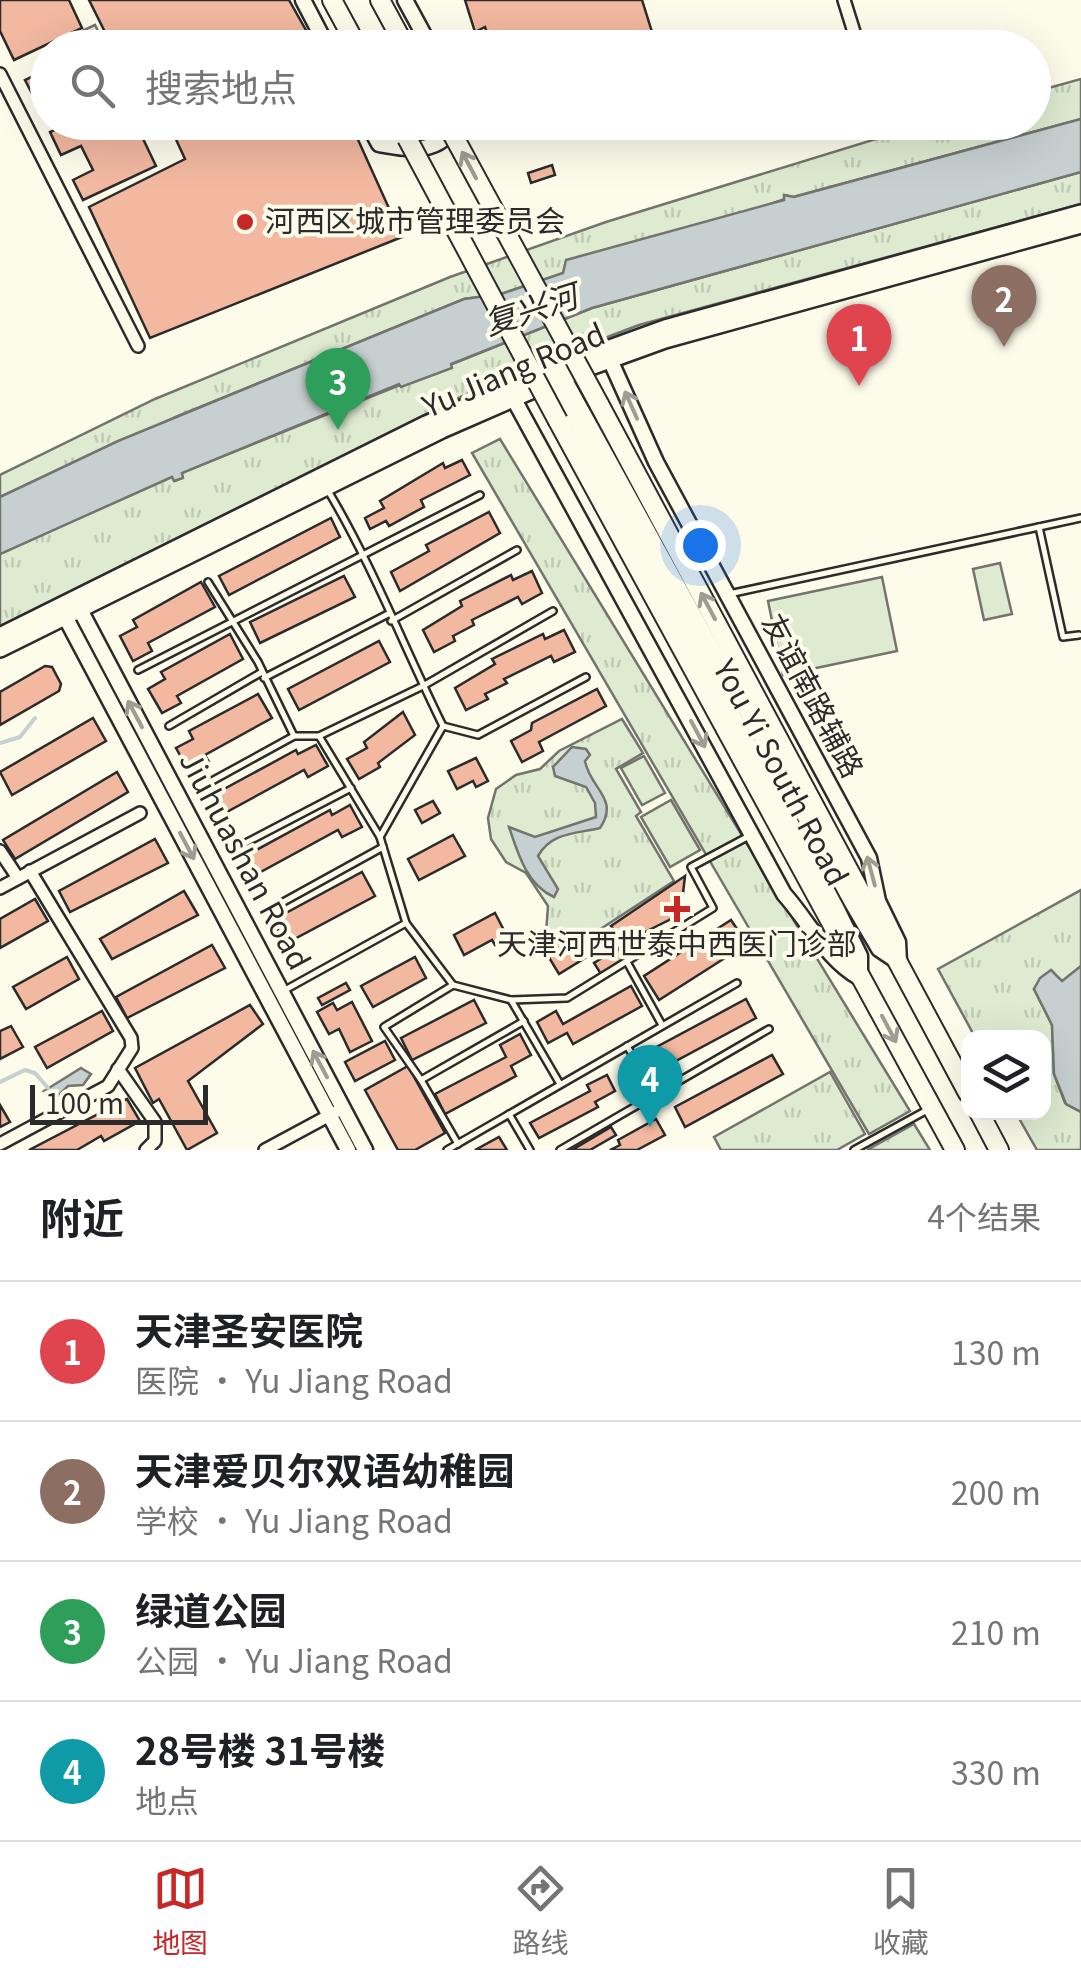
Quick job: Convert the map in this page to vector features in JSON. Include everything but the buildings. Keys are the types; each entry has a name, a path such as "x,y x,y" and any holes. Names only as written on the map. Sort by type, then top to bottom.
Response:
{"main road":[{"path":"332,0 348,30"},
{"path":"380,0 396,30"},
{"name":"You Yi South Road","path":"407,140 955,1150"},
{"name":"You Yi South Road","path":"456,140 961,1080"},
{"name":"Yu Jiang Road","path":"0,649 70,608 556,373 1081,212"},
{"name":"Yu Jiang Road","path":"608,354 1081,225"},
{"name":"Yu Jiang Road","path":"0,636 70,608 326,487 510,392"},
{"path":"983,1120 999,1150"}],"street":[{"path":"303,0 319,30"},
{"path":"405,0 421,30"},
{"path":"844,0 853,30"},
{"path":"0,74 30,133"},
{"path":"33,140 138,346"},
{"path":"377,140 379,144 421,152 445,140"},
{"name":"友谊南路辅路","path":"608,354 656,462 869,858 878,901 898,942 899,962"},
{"path":"556,373 852,903 879,949 899,962"},
{"path":"510,392 784,894 812,925 838,966 860,978 860,956 837,910 556,373"},
{"name":"Jiuhuashan Road","path":"70,608 282,992 337,1111 348,1150"},
{"name":"Jiuhuashan Road","path":"70,608 337,1111 365,1150"},
{"path":"0,888 140,813"},
{"path":"0,851 24,875 131,1038 132,1048 108,1086 0,1144"},
{"path":"118,1069 155,1122 155,1141 146,1150"},
{"path":"265,1150 337,1111"}],"lane":[{"path":"326,487 366,554 388,614 443,726 478,735 586,677"},
{"path":"138,670 480,495"},
{"path":"726,594 1081,518"},
{"path":"1039,528 1063,637 1080,635 1081,645"},
{"path":"392,622 516,550"},
{"path":"208,582 294,736"},
{"path":"202,787 294,736 320,736 423,686 553,611"},
{"path":"168,726 388,614"},
{"path":"380,837 443,726"},
{"path":"320,736 380,837 406,922 453,984 512,1000 567,998 713,908 691,868 752,835"},
{"path":"234,849 351,788"},
{"path":"267,910 383,848"},
{"path":"282,992 406,922"},
{"path":"627,962 662,1026"},
{"path":"447,1150 737,983"},
{"path":"453,984 384,1027 422,1080 458,1144"},
{"path":"512,1000 560,1084"},
{"path":"422,1080 524,1021"},
{"path":"560,1150 769,1029"},
{"path":"628,1046 656,1094"},
{"path":"854,1150 932,1108"},
{"path":"510,1114 530,1150"}],"green space":[{"path":"1081,79 1081,119 1051,127 1051,87"},
{"path":"873,140 1003,140 793,197 785,195 785,199 501,294 464,299 178,416 0,497 0,475 155,399 450,277 606,222"},
{"path":"1081,172 1081,204 639,325 499,378 0,626 0,554 172,476 175,481 182,478 181,473 592,308"},
{"path":"500,439 910,1111 869,1134 472,453"},
{"path":"1000,563 1012,614 984,620 973,569"},
{"path":"882,577 897,651 783,675 768,601"},
{"path":"622,719 643,753 616,769 641,812 636,816 674,881 579,943 570,930 545,946 548,906 526,873 506,862 491,839 488,818 496,789 516,775 540,769 559,751"},
{"path":"644,756 665,793 642,805 621,768"},
{"path":"671,800 700,850 670,867 641,817"},
{"path":"1081,890 1081,966 1062,982 1052,971 1034,989 1052,1025 1054,1074 1065,1103 1081,1112 1081,1150 1037,1150 1020,1120 1051,1120 1051,1030 971,1030 938,969"},
{"path":"830,1072 865,1134 837,1150 721,1150 714,1137"},
{"path":"914,1124 930,1150 867,1150"}],"water":[{"name":"复兴河","path":"1081,119 1081,172 592,308 451,364 452,368 401,387 399,384 182,473 183,478 174,481 172,477 0,554 0,497 118,441 464,299 501,294 563,273 566,260 784,200 784,195 794,197 1004,140 1051,140 1051,127"},
{"path":"572,747 586,749 590,755 585,761 588,771 607,809 600,828 557,838 538,856 558,889 554,897 530,877 509,827 535,837 596,817 595,803 586,787 555,776 553,767"},
{"path":"1081,966 1081,1112 1066,1104 1054,1074 1052,1025 1034,989 1051,970 1062,981"},
{"path":"81,1068 91,1074 83,1085 68,1086 57,1097 44,1091"}],"waterway":[{"path":"0,743 20,737 35,718"},
{"path":"0,1082 25,1070 35,1073 48,1088"}],"place":[{"name":"河西区城市管理委员会","path":"245,222"},
{"name":"天津爱贝尔双语幼稚园","path":"1004,347"},
{"name":"天津圣安医院","path":"859,386"},
{"name":"绿道公园","path":"338,430"},
{"name":"天津河西世泰中西医门诊部","path":"677,909"},
{"name":"28号楼 31号楼","path":"650,1127"}]}
